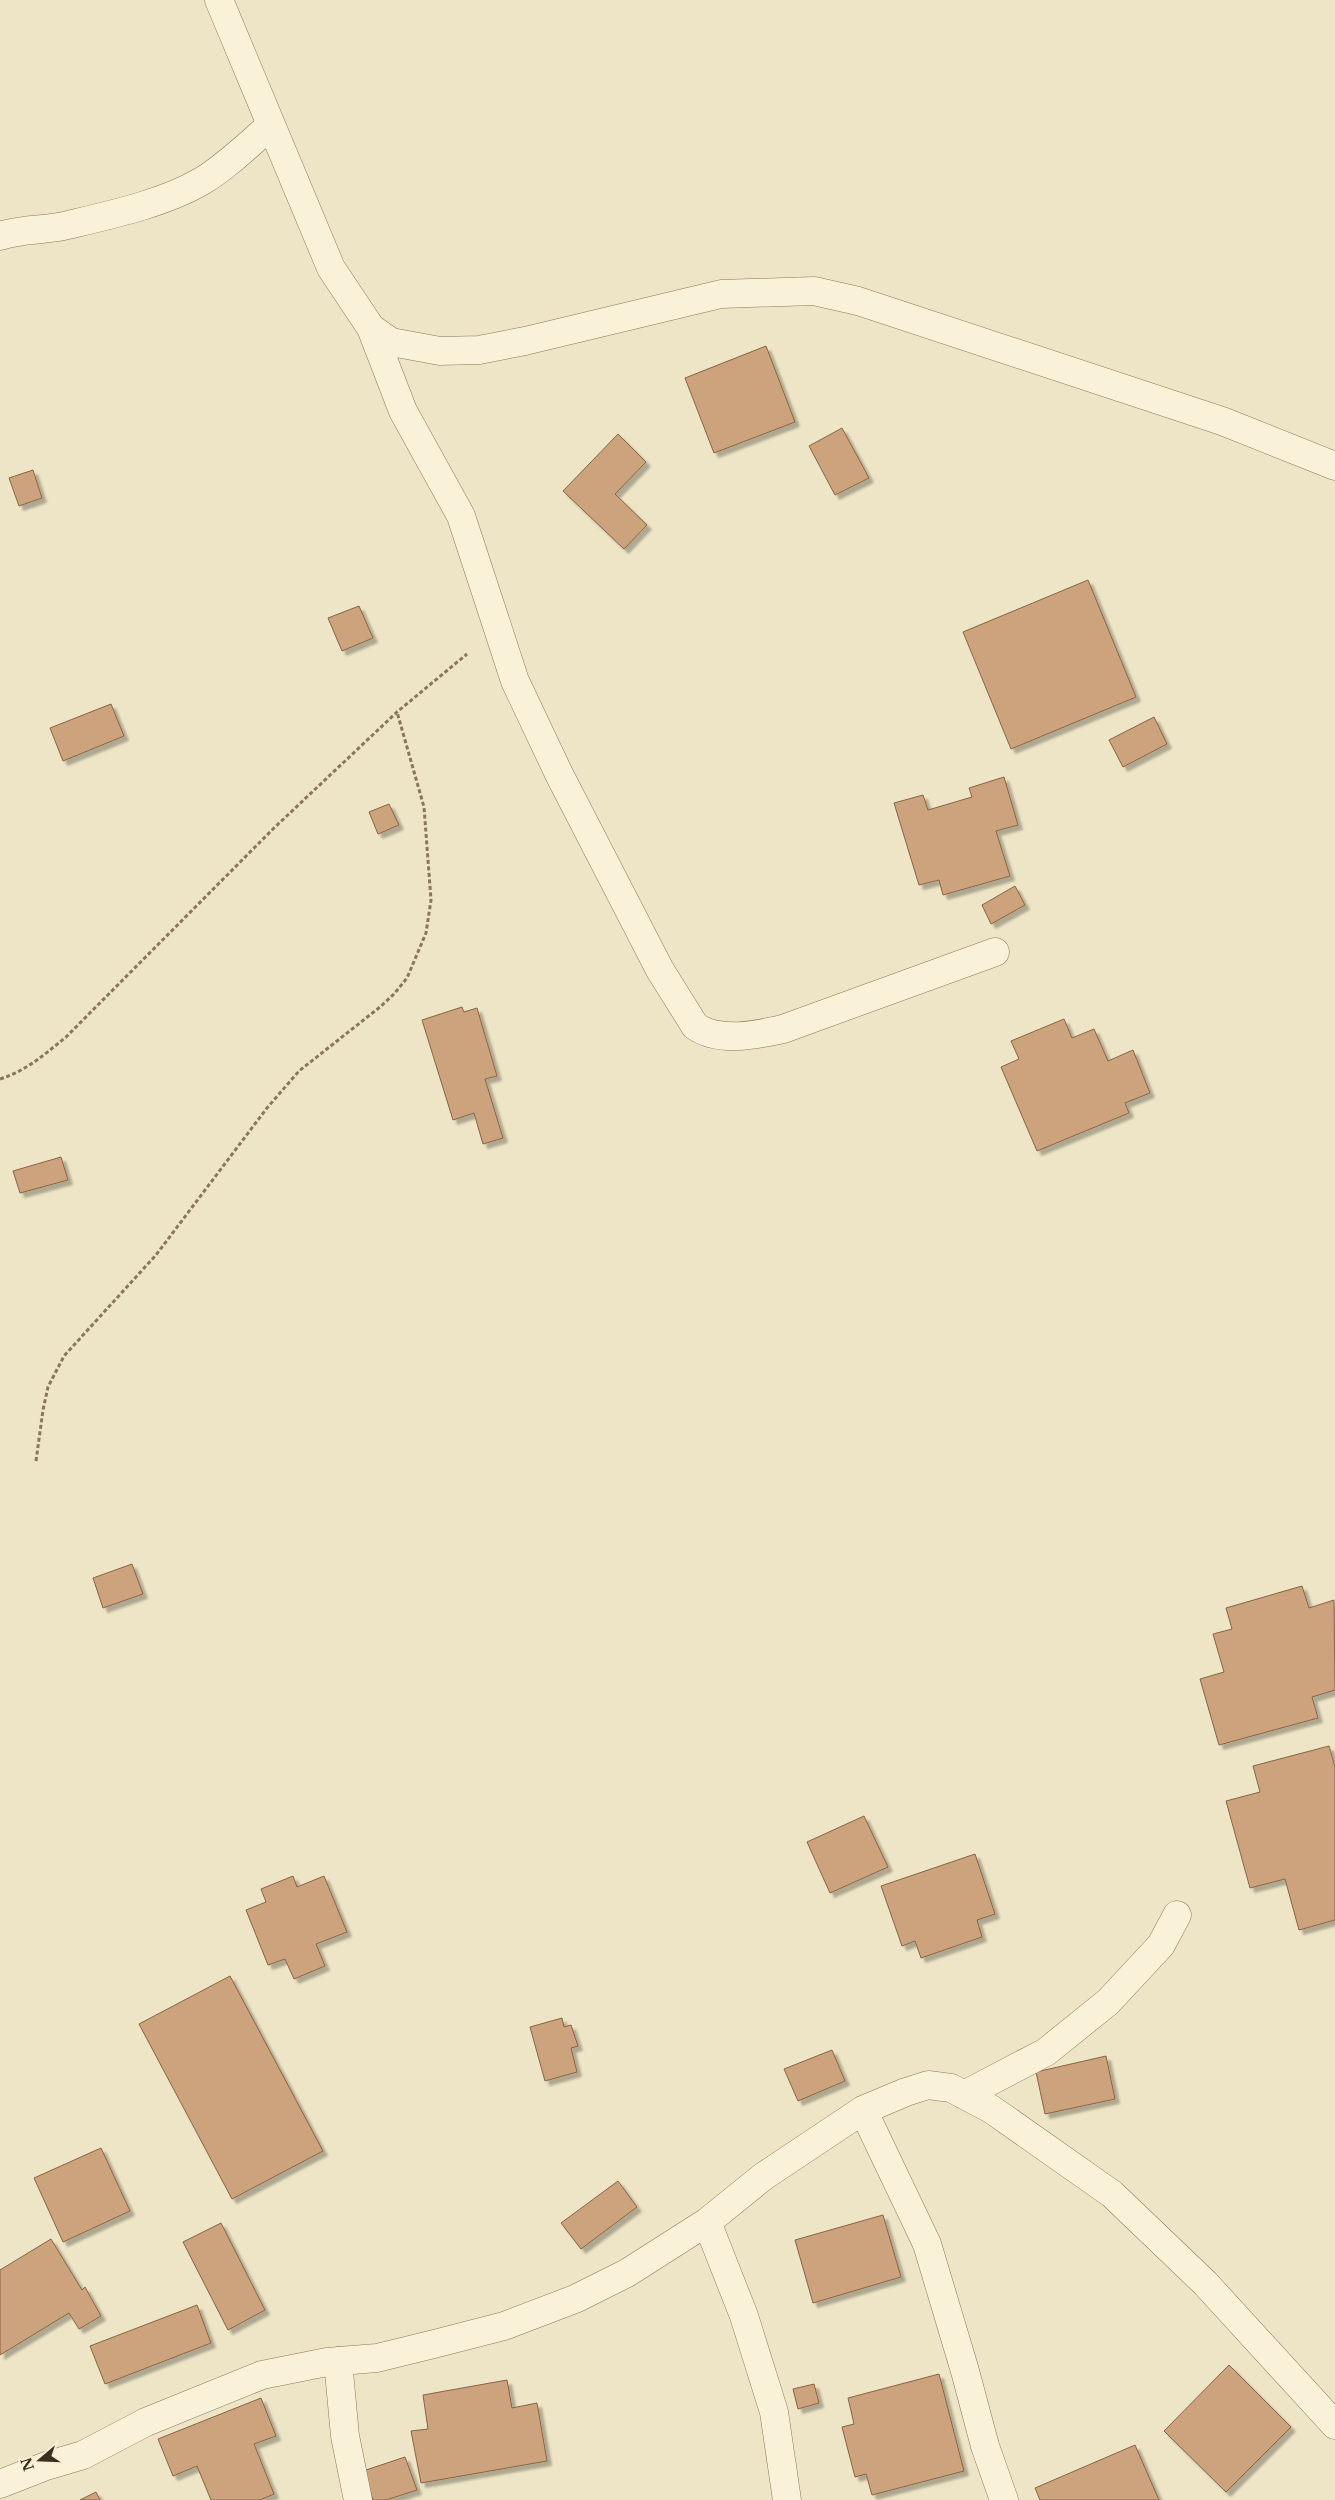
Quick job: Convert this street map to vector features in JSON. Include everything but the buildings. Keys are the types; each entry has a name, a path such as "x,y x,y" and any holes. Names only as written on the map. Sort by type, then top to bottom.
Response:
{"street":[{"path":"219,0 331,268 371,328 403,411 461,516 496,629 515,681 559,774 668,984 687,1016 703,1031 730,1036 757,1034 783,1029 996,952"},
{"path":"0,236 19,229 66,226 178,192 203,181 232,159 270,125"},
{"path":"371,328 391,342 410,347 440,351 479,350 525,341 721,294 814,291 858,301 1222,421 1335,466"},
{"path":"964,2095 1046,2052 1108,2002 1161,1945 1177,1915"},
{"path":"0,2484 46,2466 82,2455 146,2422 262,2375 338,2361 377,2358 504,2326 575,2299 627,2273 707,2222 764,2176 863,2110 928,2085 951,2088 991,2109 1112,2194 1205,2283 1335,2425"},
{"path":"863,2110 927,2244 966,2371 985,2446 1004,2500"},
{"path":"707,2222 744,2316 774,2412 787,2500"},
{"path":"338,2361 345,2436 358,2500"}],"path":[{"path":"0,1080 15,1074 38,1060 66,1037 233,867 397,712 496,629"},
{"path":"36,1461 42,1410 48,1388 64,1356 156,1255 267,1108 299,1072 380,1007 407,978 426,933 431,900 424,807 397,712"}]}
